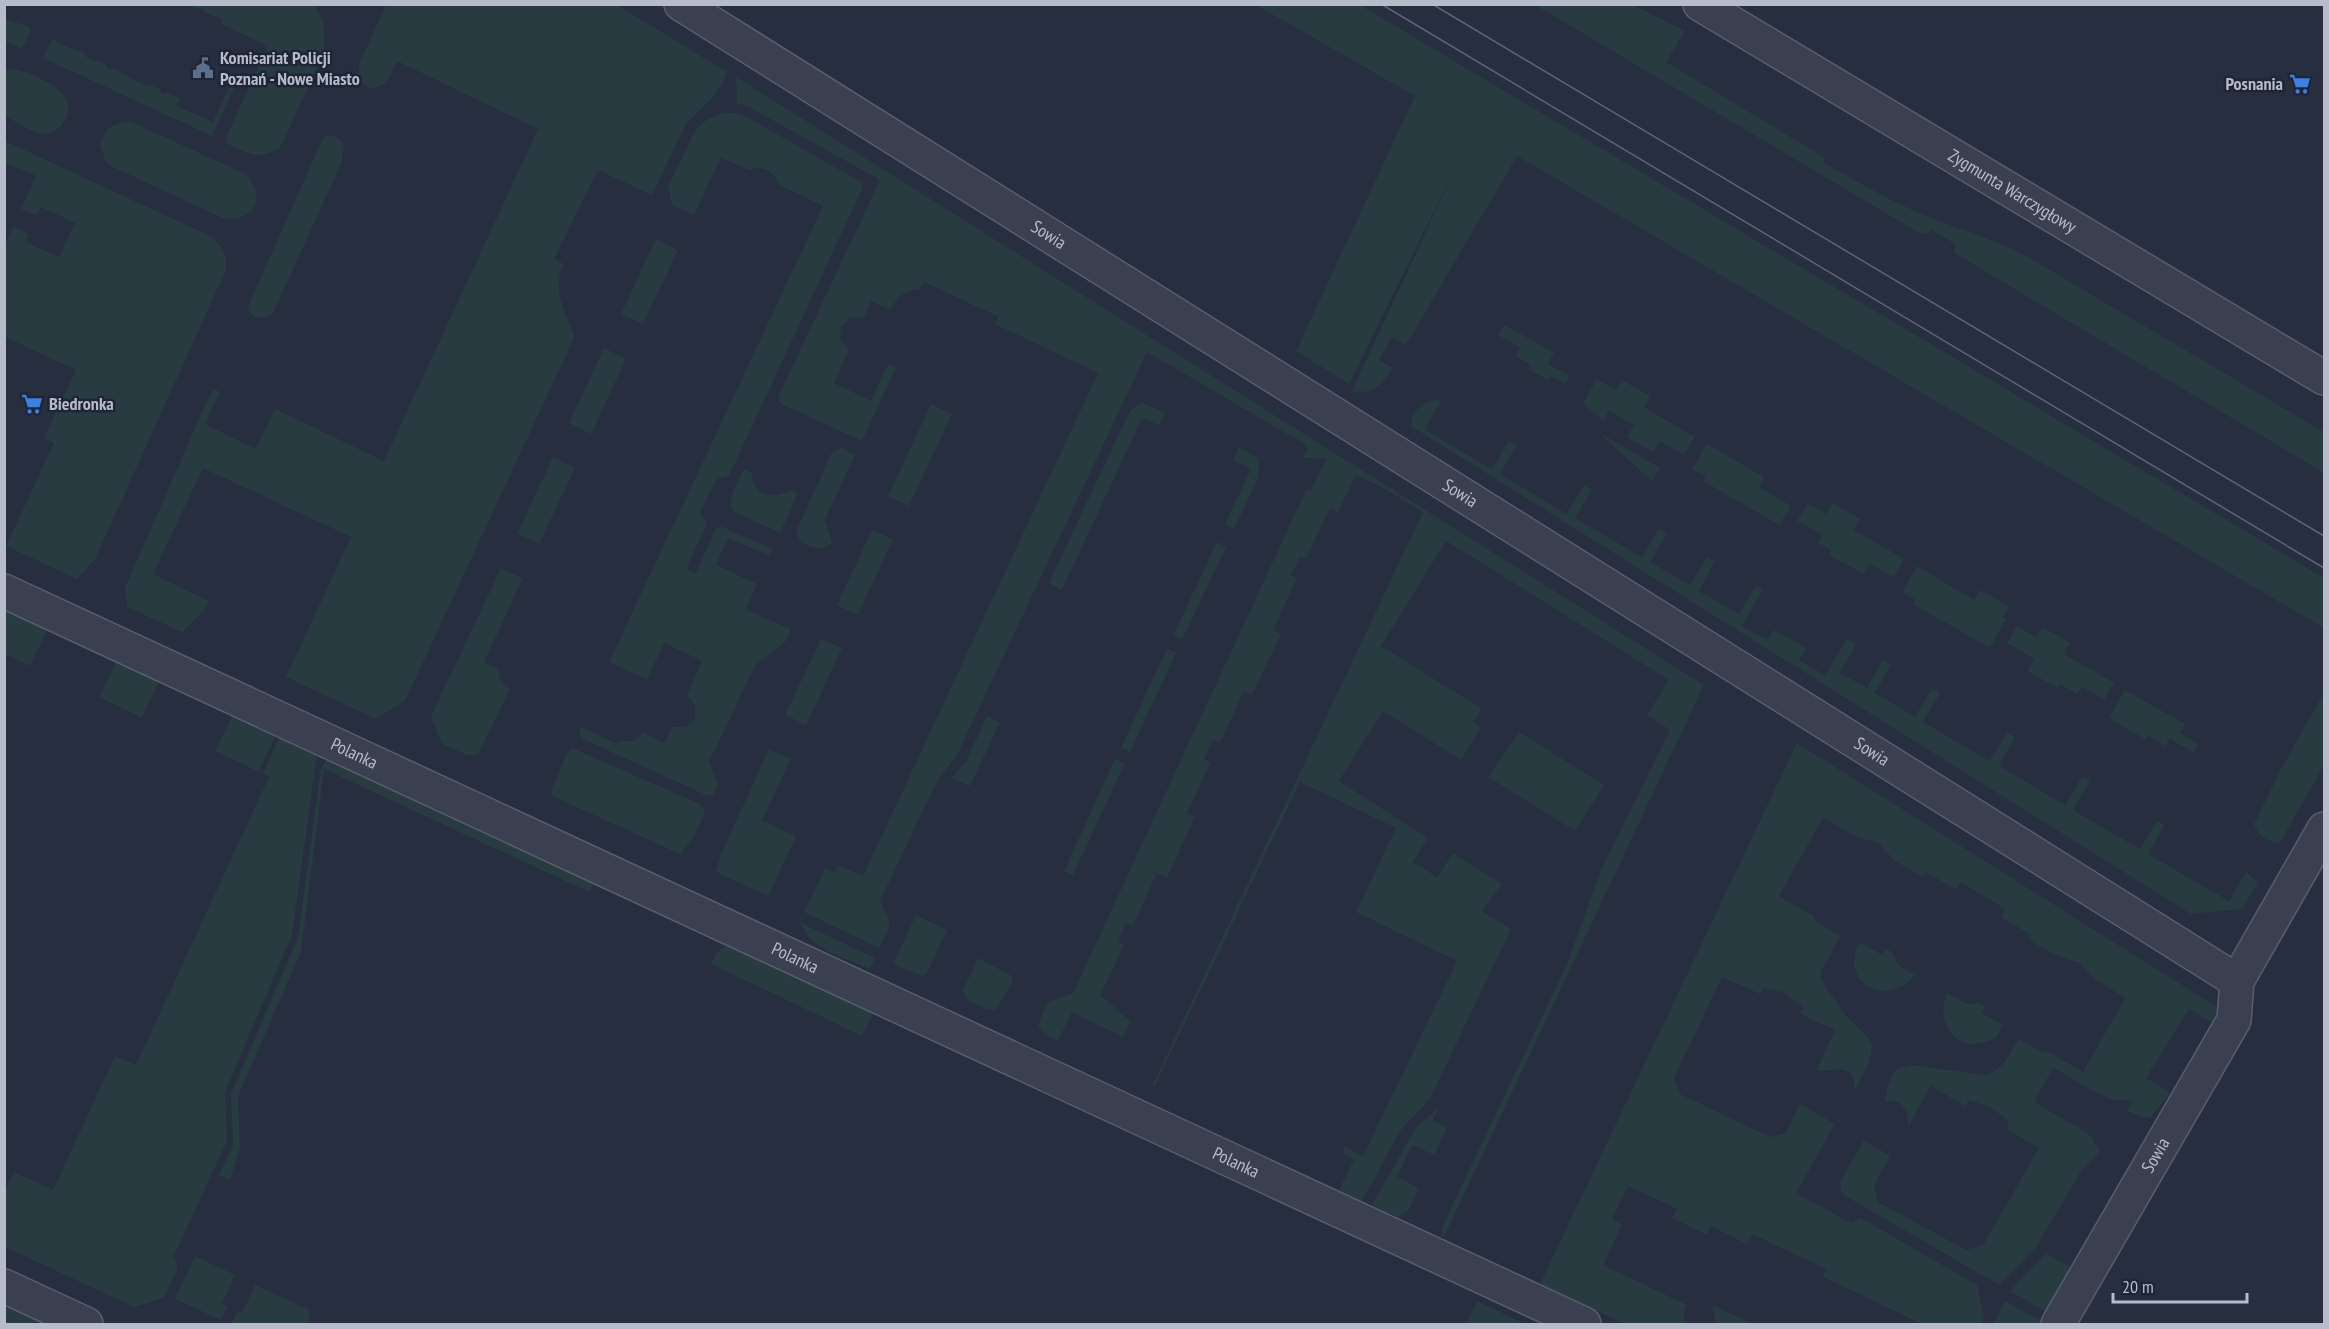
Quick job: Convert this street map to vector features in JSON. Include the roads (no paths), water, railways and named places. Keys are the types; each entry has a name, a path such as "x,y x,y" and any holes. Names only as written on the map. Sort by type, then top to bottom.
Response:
{"street":[{"name":"Sowia","path":"681,4 2237,981"},
{"name":"Zygmunta Warczygłowy","path":"1700,4 2325,378"},
{"name":"Polanka","path":"4,591 1584,1324"},
{"name":"Sowia","path":"2058,1324 2234,1020 2237,981 2325,829"},
{"path":"4,1286 86,1324"}],"tram line":[{"path":"1381,4 2324,568"},
{"path":"1432,4 2324,536"}],"place":[{"name":"Komisariat Policji Poznań - Nowe Miasto","path":"203,68"},
{"name":"Posnania","path":"2300,84"},
{"name":"Biedronka","path":"32,404"}]}
